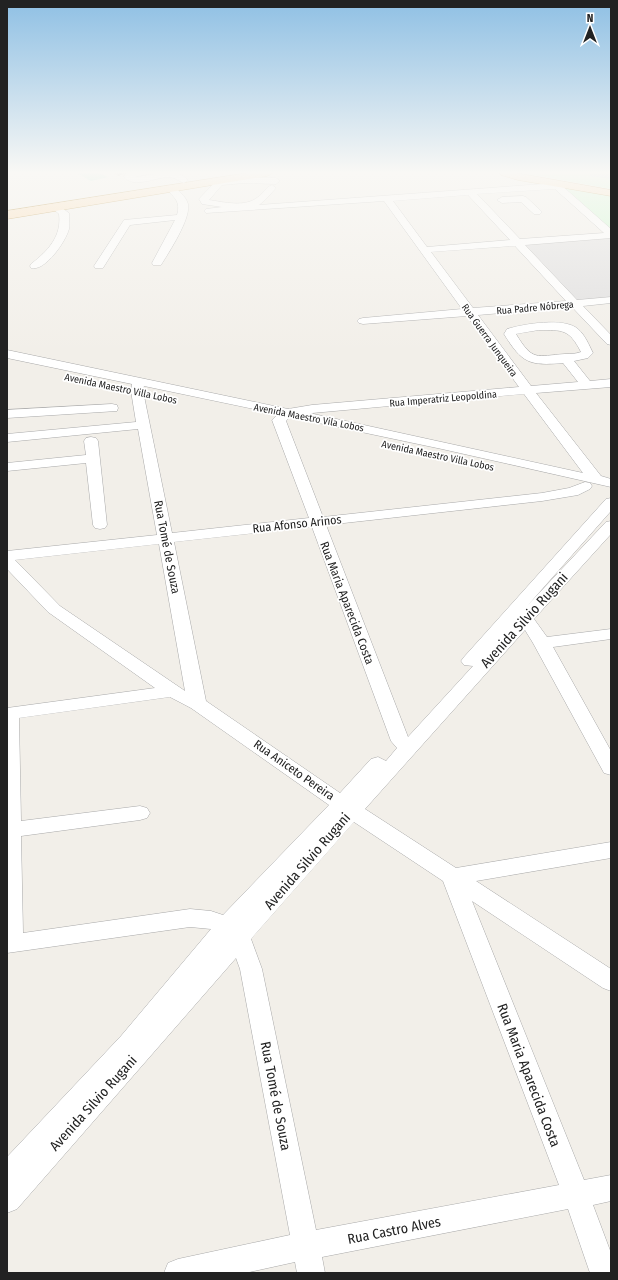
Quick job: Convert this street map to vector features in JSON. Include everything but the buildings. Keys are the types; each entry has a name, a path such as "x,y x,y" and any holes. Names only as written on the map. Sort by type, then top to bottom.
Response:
{"street":[{"path":"35,266 44,259 56,245 62,233"},
{"path":"99,266 120,233"},
{"path":"157,262 175,233"},
{"name":"Rua Guerra Junqueira","path":"411,233 528,391 590,483"},
{"path":"509,233 611,342"},
{"path":"423,250 611,235"},
{"name":"Rua Padre Nóbrega","path":"363,321 611,300"},
{"path":"539,327 568,328 574,331 580,338 587,353 581,357 565,358 532,359 525,354 514,341 510,334 511,331 539,327"},
{"path":"7,354 138,387"},
{"path":"565,358 587,385"},
{"name":"Avenida Maestro Villa Lobos","path":"7,363 283,416 590,483 611,492"},
{"name":"Rua Imperatriz Leopoldina","path":"283,416 312,409 611,383"},
{"name":"Rua Tomé de Souza","path":"138,387 197,704"},
{"path":"7,414 112,408"},
{"name":"Rua Maria Aparecida Costa","path":"283,416 316,522 404,744"},
{"path":"7,438 144,425"},
{"path":"91,441 100,524"},
{"path":"7,467 93,458"},
{"path":"590,483 611,483"},
{"name":"Rua Afonso Arinos","path":"7,556 542,498 573,492 590,483"},
{"name":"Avenida Silvio Rugani","path":"7,1176 130,1044 522,613 611,502"},
{"name":"Avenida Silvio Rugani","path":"522,613 611,525"},
{"name":"Rua Aniceto Pereira","path":"7,560 54,610 172,691 197,704 452,877 611,981"},
{"path":"522,613 542,643 611,768"},
{"path":"542,643 611,634"},
{"path":"172,691 8,714 11,830 9,943 190,918 205,918 233,931"},
{"path":"11,830 140,812"},
{"path":"452,877 611,850"},
{"name":"Rua Maria Aparecida Costa","path":"452,877 576,1195 604,1273"},
{"name":"Rua Tomé de Souza","path":"233,931 251,969 311,1273"},
{"name":"Avenida Silvio Rugani","path":"7,1200 233,931"},
{"name":"Rua Castro Alves","path":"178,1273 306,1246 611,1188"}],"shaded area":[{"path":"611,235 611,300 576,304 518,242"}]}
